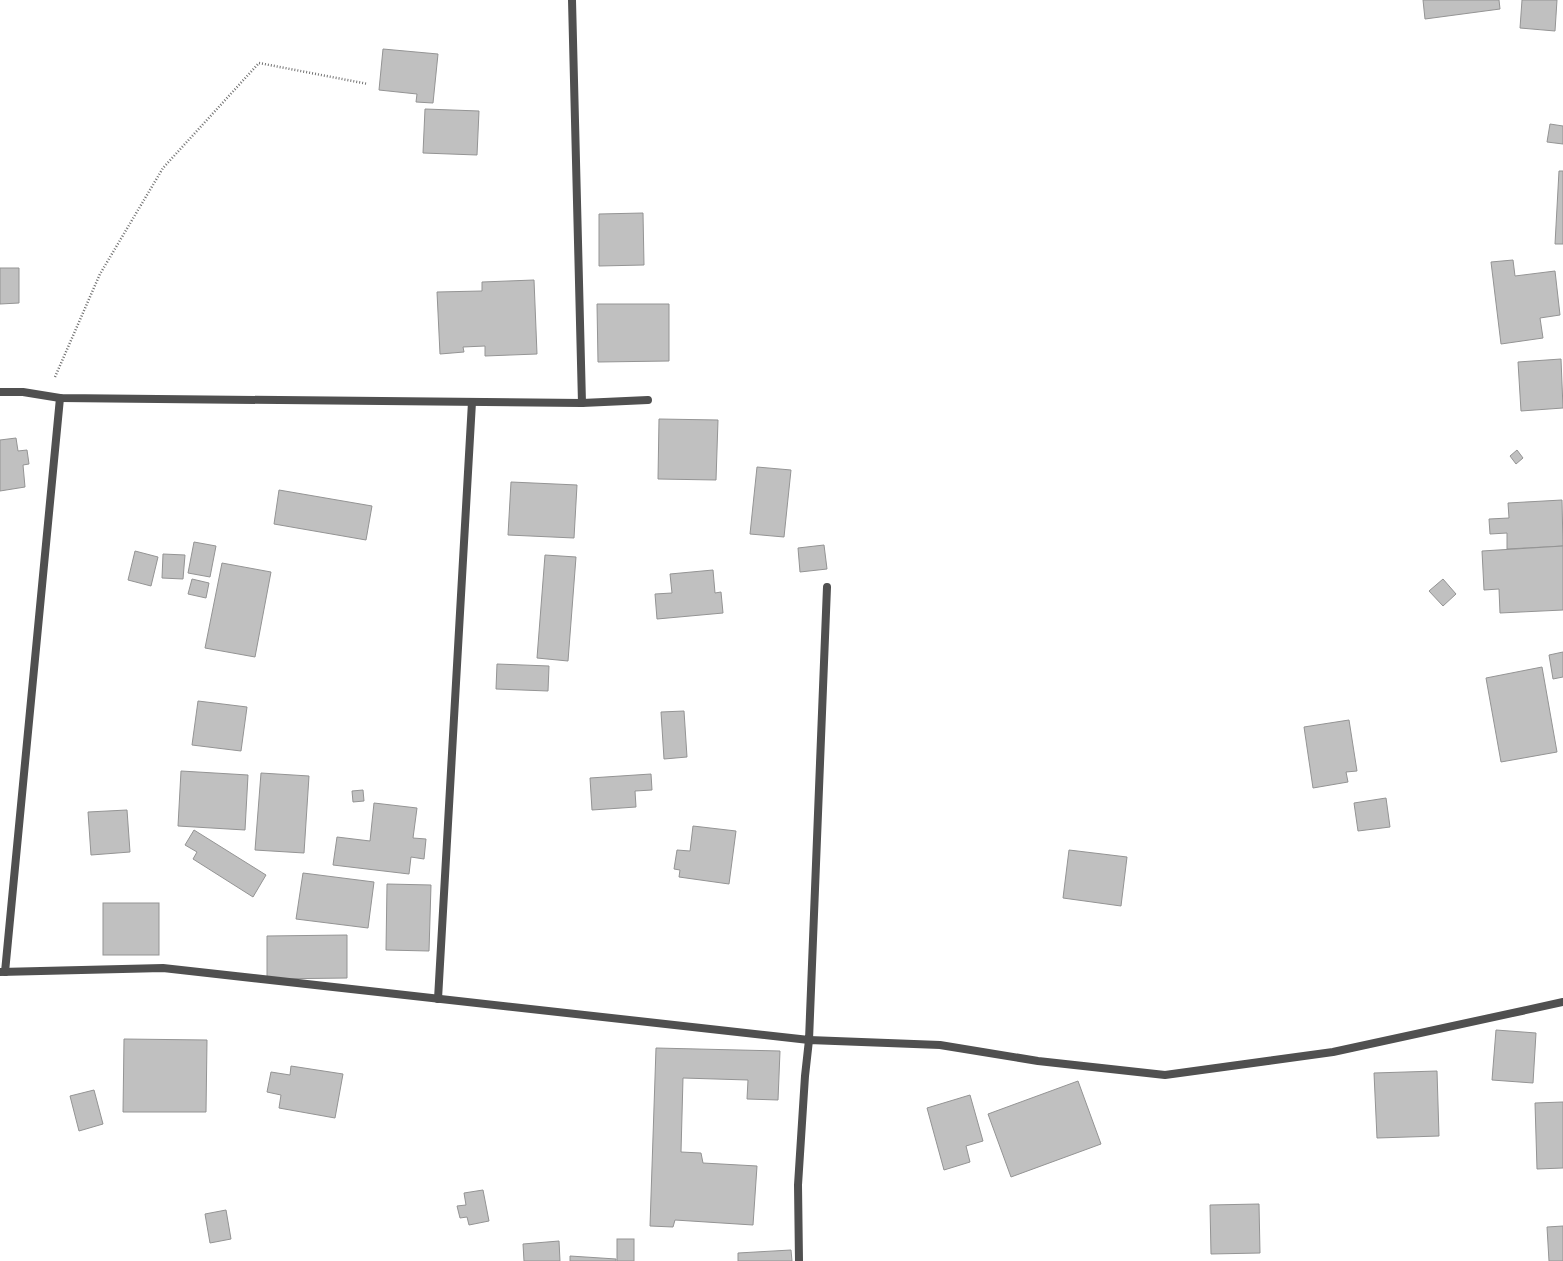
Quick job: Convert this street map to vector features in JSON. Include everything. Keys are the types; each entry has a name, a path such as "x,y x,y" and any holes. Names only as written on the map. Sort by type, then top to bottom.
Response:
{"street":[{"path":"572,0 582,403"},
{"path":"0,392 23,392 60,398 582,403 648,400"},
{"path":"60,398 2,972 163,968 809,1040 940,1045 1038,1061 1165,1075 1333,1052 1563,1002"},
{"path":"438,999 472,402"},
{"path":"799,1261 798,1185 809,1040 827,587"}],"path":[{"path":"47,396 100,274 163,168 258,63 368,84"}],"building":[{"path":"1423,0 1499,0 1500,9 1425,19"},
{"path":"1522,0 1557,0 1555,31 1520,28"},
{"path":"383,49 438,54 433,103 416,102 417,94 379,90"},
{"path":"425,109 479,111 477,155 423,153"},
{"path":"1550,124 1563,126 1563,144 1547,142"},
{"path":"1559,171 1563,171 1563,244 1555,244"},
{"path":"643,213 644,265 599,266 599,214"},
{"path":"1513,260 1515,276 1555,271 1560,315 1540,318 1543,338 1501,344 1491,262"},
{"path":"0,268 19,268 19,303 0,304"},
{"path":"534,280 537,354 485,356 485,346 463,347 464,352 440,354 437,292 482,291 482,282"},
{"path":"597,304 669,304 669,361 598,362"},
{"path":"1561,359 1563,408 1521,411 1518,362"},
{"path":"659,419 718,420 716,480 658,479"},
{"path":"16,438 18,451 27,450 29,464 23,465 25,487 0,491 0,440"},
{"path":"1517,450 1523,458 1516,464 1510,456"},
{"path":"757,467 791,470 784,537 750,534"},
{"path":"511,482 577,485 574,538 508,535"},
{"path":"279,490 372,506 366,540 274,524"},
{"path":"1562,500 1563,546 1507,549 1507,533 1490,534 1489,519 1509,518 1508,503"},
{"path":"194,542 216,546 210,577 188,573"},
{"path":"824,545 827,569 800,572 798,548"},
{"path":"1563,546 1563,610 1500,613 1499,589 1484,590 1482,551"},
{"path":"135,551 158,557 151,586 128,580"},
{"path":"163,554 185,555 183,579 162,578"},
{"path":"545,555 576,557 568,661 537,658"},
{"path":"222,563 271,572 255,657 205,648"},
{"path":"713,570 715,593 721,592 723,613 657,619 655,594 672,593 670,574"},
{"path":"192,579 209,583 206,598 188,594"},
{"path":"1443,579 1456,594 1443,606 1429,591"},
{"path":"1563,652 1563,677 1553,679 1549,655"},
{"path":"497,664 549,666 548,691 496,689"},
{"path":"1542,667 1557,752 1501,762 1486,678"},
{"path":"198,701 247,707 241,751 192,745"},
{"path":"684,711 687,757 664,759 661,712"},
{"path":"1349,720 1357,771 1346,772 1348,782 1313,788 1304,727"},
{"path":"181,771 248,775 245,830 178,826"},
{"path":"261,773 309,776 304,853 255,850"},
{"path":"651,774 652,790 635,791 636,807 592,810 590,778"},
{"path":"363,790 364,801 353,802 352,791"},
{"path":"1386,798 1390,827 1358,831 1354,803"},
{"path":"374,803 417,808 413,838 426,839 424,859 411,857 409,874 333,865 337,837 370,841"},
{"path":"127,810 130,852 91,855 88,812"},
{"path":"693,826 736,831 729,884 679,877 680,870 674,869 677,850 690,851"},
{"path":"194,830 266,875 253,897 193,859 197,852 185,845"},
{"path":"1069,850 1127,857 1121,906 1063,898"},
{"path":"303,873 374,882 368,928 296,919"},
{"path":"387,884 431,885 429,951 386,950"},
{"path":"103,903 159,903 159,955 103,955"},
{"path":"347,935 347,978 267,979 267,936"},
{"path":"1496,1030 1536,1033 1533,1083 1492,1080"},
{"path":"124,1039 207,1040 206,1112 123,1112"},
{"path":"656,1048 780,1051 778,1100 747,1099 748,1080 683,1078 681,1152 701,1153 703,1163 757,1166 753,1225 675,1220 673,1227 650,1226"},
{"path":"291,1066 343,1074 335,1118 279,1108 281,1095 267,1092 271,1072 290,1075"},
{"path":"1437,1071 1439,1136 1377,1138 1374,1073"},
{"path":"1078,1081 1101,1144 1011,1177 988,1114"},
{"path":"94,1090 103,1124 79,1131 70,1096"},
{"path":"970,1095 983,1141 966,1146 970,1162 944,1170 927,1108"},
{"path":"1563,1102 1563,1168 1537,1169 1535,1103"},
{"path":"483,1190 489,1221 469,1225 467,1217 460,1218 457,1206 466,1205 464,1193"},
{"path":"1259,1204 1260,1253 1211,1254 1210,1205"},
{"path":"226,1210 231,1239 210,1243 205,1214"},
{"path":"1563,1226 1563,1261 1549,1261 1547,1227"},
{"path":"617,1239 634,1239 634,1261 617,1261"},
{"path":"559,1241 560,1261 524,1261 523,1244"},
{"path":"791,1250 792,1261 738,1261 738,1253"},
{"path":"570,1256 616,1259 616,1261 570,1261"}]}
